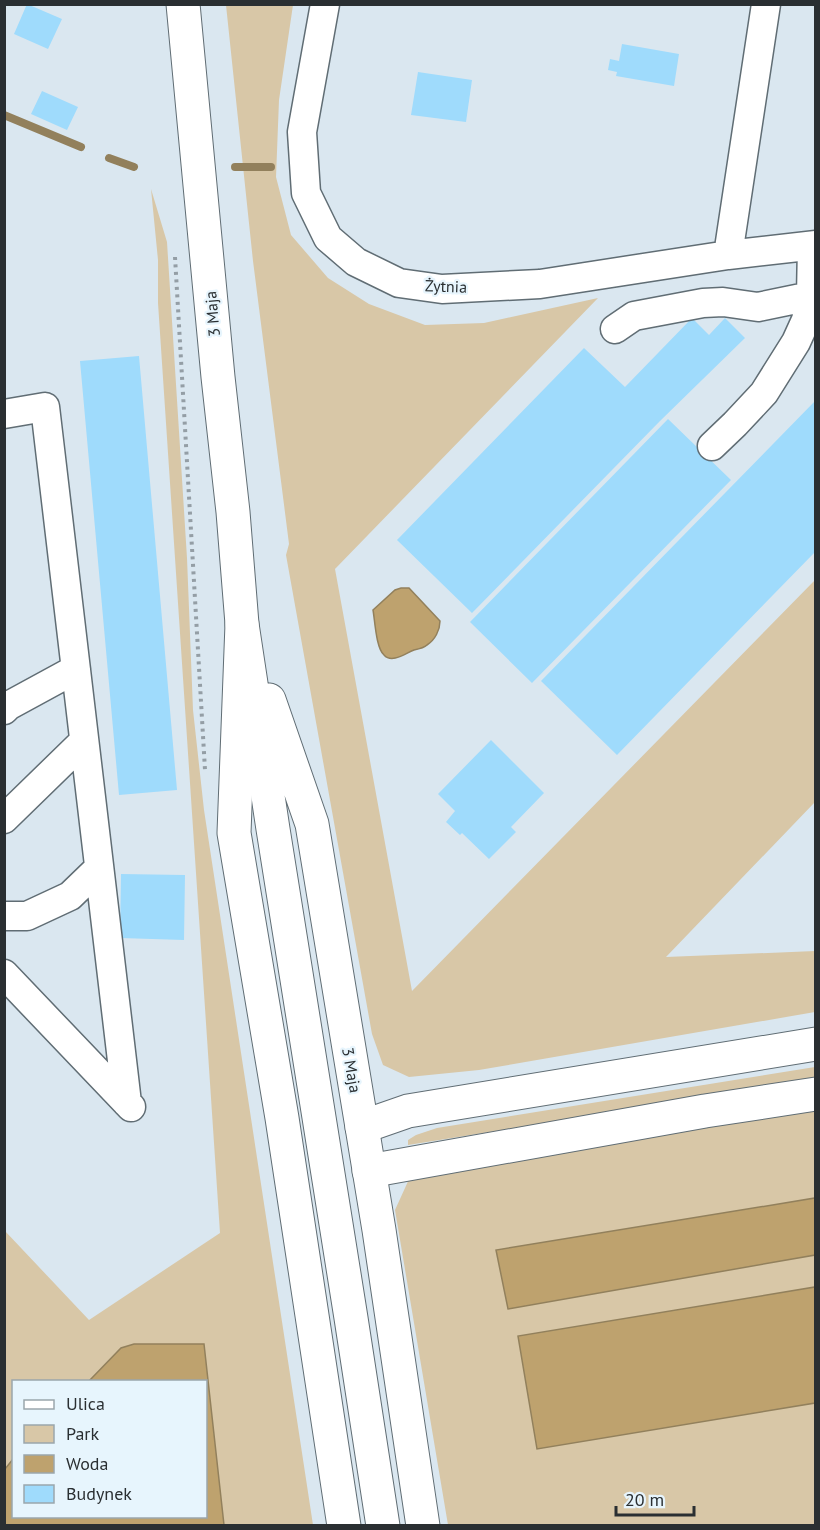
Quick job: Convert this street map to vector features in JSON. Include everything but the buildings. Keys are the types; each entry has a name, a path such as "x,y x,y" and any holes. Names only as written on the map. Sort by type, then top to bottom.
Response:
{"main road":[{"name":"3 Maja","path":"183,4 242,624 383,1526"},
{"name":"3 Maja","path":"242,624 312,824 362,1127 423,1526"},
{"path":"242,624 234,833 282,1118 344,1526"},
{"path":"325,1159 362,1127 408,1111 816,1044"},
{"path":"325,1159 369,1172 705,1111 816,1094"}],"street":[{"name":"Żytnia","path":"325,4 302,132 306,192 328,238 356,262 399,283 442,289 540,284 728,255 814,245"},
{"path":"728,255 766,4"},
{"path":"712,446 764,393 796,342 806,320 811,296 814,245"},
{"path":"615,329 634,316 702,303 723,302 758,307 811,296"},
{"path":"4,414 45,407 99,868 133,1110 4,974"},
{"path":"4,710 76,669"},
{"path":"4,819 84,741"},
{"path":"4,916 27,916 70,896 99,868"}],"green space":[{"path":"226,5 293,5 279,100 276,177 291,235 328,278 369,304 425,325 484,323 598,298 335,569 412,991 815,580 815,802 666,957 815,951 815,1012 479,1070 409,1077 383,1065 372,1034 286,555 289,544 253,261"},
{"path":"151,189 167,242 187,558 193,710 204,810 313,1525 224,1525 204,1344 134,1344 121,1348 90,1380 12,1380 12,1460 5,1469 5,1231 89,1320 220,1233 158,303 158,260"},
{"path":"815,1067 815,1080 408,1145 408,1140 416,1135 437,1128"},
{"path":"815,1110 815,1198 496,1250 508,1309 815,1255 815,1287 518,1336 537,1449 815,1403 815,1525 448,1525 395,1210 410,1177 427,1170"}],"water":[{"path":"409,588 440,621 440,624 435,638 426,646 391,658 384,655 379,647 373,610 395,590"},
{"path":"815,1198 815,1255 508,1309 496,1250"},
{"path":"815,1287 815,1403 537,1449 518,1336"},
{"path":"134,1344 204,1344 224,1525 5,1525 5,1469 12,1460 12,1518 207,1518 207,1380 90,1380 121,1348"}],"waterway":[{"path":"4,115 81,147"},
{"path":"109,158 134,167"},
{"path":"235,167 271,167"}]}
